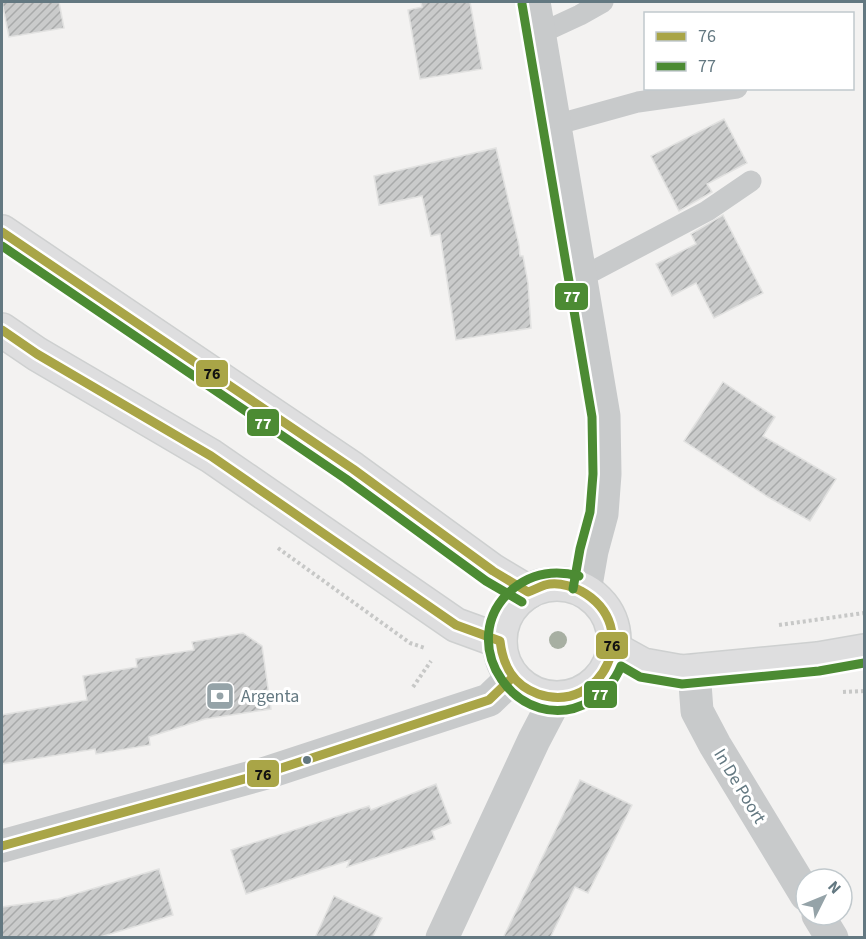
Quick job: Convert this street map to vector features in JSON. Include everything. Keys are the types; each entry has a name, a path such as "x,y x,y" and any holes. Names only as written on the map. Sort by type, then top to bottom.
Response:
{"main road":[{"path":"2,232 353,470 493,571 528,592"},
{"path":"2,330 37,354 211,456 456,625 500,641"},
{"path":"546,585 566,585 585,591 600,604 611,621 614,649 605,673 591,687 575,695 556,698 532,693 513,678 503,660 500,641 503,622 513,604 528,592 546,585"},
{"path":"614,649 643,665 682,672 864,651"}],"street":[{"path":"534,2 604,416 605,474 602,514 585,591"},
{"name":"In De Poort","path":"694,670 697,711 714,745 794,875"},
{"path":"2,846 266,773 489,700 513,678"},
{"path":"442,938 534,740 556,698"}],"lane":[{"path":"539,34 603,2"},
{"path":"555,124 638,102 723,90"},
{"path":"580,278 707,212 751,181"}],"path":[{"path":"771,626 864,613"}],"building":[{"path":"2,2 59,2 64,28 9,37"},
{"path":"421,2 470,2 482,69 420,79 408,10 422,7"},
{"path":"724,119 747,163 707,184 712,192 679,211 651,156"},
{"path":"496,148 520,256 523,256 528,283 531,328 456,340 440,234 431,236 422,196 379,205 374,176"},
{"path":"723,215 763,293 714,318 696,283 672,296 656,264 696,244 691,234"},
{"path":"723,382 775,417 763,436 836,479 810,521 768,497 684,441"},
{"path":"243,633 262,646 271,709 205,719 149,737 150,745 96,754 95,749 2,764 2,715 87,700 83,676 137,667 136,659 194,650 192,642"},
{"path":"580,780 632,805 588,893 575,887 550,938 503,938"},
{"path":"436,784 451,823 432,831 435,839 347,867 350,860 246,894 231,850 369,806 371,810"},
{"path":"159,869 173,915 97,938 2,938 2,907 58,899"},
{"path":"334,896 382,918 372,938 315,938"}],"transit line":[{"name":"77","path":"522,4 592,417 593,474 590,512 573,589"},
{"name":"76","path":"2,232 353,469 493,571 528,592 554,584 581,591 600,606 610,625 612,645 607,664 597,680 581,692 561,697 538,694 529,690 511,674 504,659 500,641 456,625 211,456 37,354 2,330"},
{"name":"77","path":"2,246 346,479 486,581 522,602"},
{"name":"77","path":"579,576 553,573 529,579 514,588 496,609 489,633 491,657 502,679 518,697 540,708 565,710 591,701 609,686 621,666 640,677 682,684 819,671 864,663"},
{"name":"76","path":"2,846 266,773 489,700 513,677"}],"place":[{"name":"Argenta","path":"220,696"}]}
